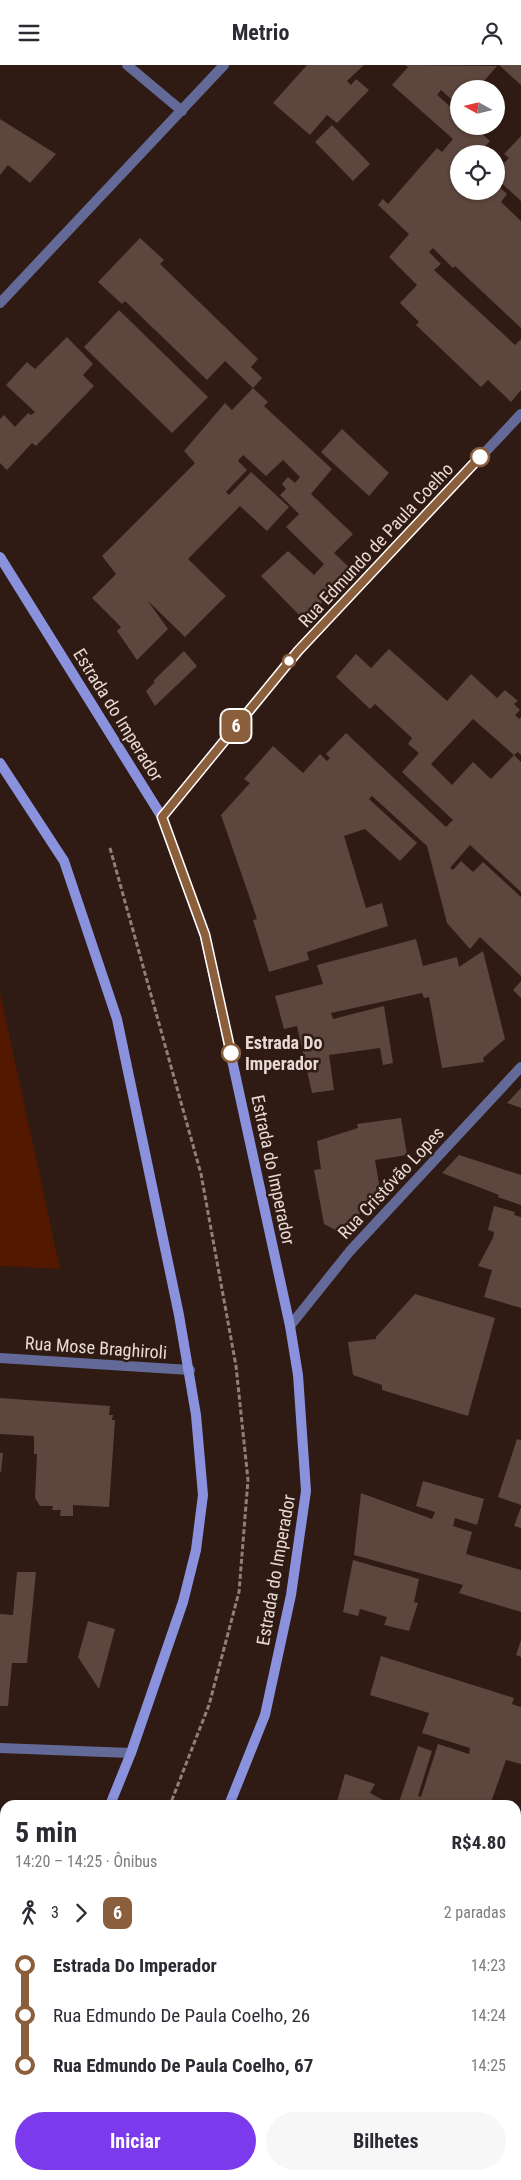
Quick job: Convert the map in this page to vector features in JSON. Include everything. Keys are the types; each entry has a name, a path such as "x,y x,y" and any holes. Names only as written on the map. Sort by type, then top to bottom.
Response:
{"main road":[{"name":"Estrada do Imperador","path":"0,557 162,817 205,935 290,1326 298,1375 306,1491 291,1595 266,1715 231,1800"},
{"path":"0,763 64,861 117,1019 190,1370 196,1415 203,1495 196,1550 183,1602 131,1753 112,1800"}],"street":[{"path":"127,65 182,111"},
{"path":"0,303 224,65"},
{"name":"Rua Edmundo de Paula Coelho","path":"162,817 298,651 521,414"},
{"name":"Rua Cristóvão Lopes","path":"290,1326 350,1251 521,1067"},
{"name":"Rua Mose Braghiroli","path":"0,1358 190,1370"},
{"path":"0,1748 131,1753"}],"shaded area":[{"path":"0,993 60,1269 0,1266"}],"building":[{"path":"307,65 364,65 347,81 351,85 356,79 369,90 337,123 327,115 310,135 273,103"},
{"path":"405,65 497,66 485,80 450,80 450,98 441,90 437,95 450,106 450,135 483,135 490,141 487,145 450,145 450,200 502,200 501,202 521,221 521,328 455,266 453,268 433,248 429,252 441,264 434,270 515,345 521,339 521,390 511,402 488,380 481,387 416,325 419,322 400,303 417,285 389,257 409,234 378,205 383,199 388,204 437,148 442,152 453,139 392,85 408,67"},
{"path":"499,65 521,65 521,85"},
{"path":"0,119 56,154 30,183 8,165 0,175"},
{"path":"332,125 370,164 353,181 315,142"},
{"path":"521,136 521,201 505,186 505,162 509,158 505,153"},
{"path":"140,238 164,260 160,264 258,359 251,367 262,378 253,388 225,361 207,380 125,301 122,304 98,282"},
{"path":"119,310 208,397 172,433 84,347"},
{"path":"67,337 93,364 83,375 94,386 36,446 32,443 7,470 0,463 0,419 4,415 15,427 28,413 31,415 35,412 6,385 27,362 35,369"},
{"path":"253,388 268,402 264,406 332,469 311,494 353,534 334,553 352,570 305,621 261,576 288,551 314,575 324,564 286,527 299,514 280,495 286,489 282,484 288,477 295,483 300,477 283,460 266,476 243,455 238,461 247,470 226,492 229,495 251,472 289,507 267,531 240,506 188,559 226,596 185,637 148,601 168,629 137,660 117,631 121,627 92,598 116,574 102,556 195,463 184,451 225,403 232,410"},
{"path":"342,429 389,473 369,496 321,452"},
{"path":"389,649 447,701 471,674 497,698 505,690 518,701 514,704 520,710 515,715 519,719 521,717 521,755 518,752 514,755 521,762 521,892 470,845 450,868 453,870 461,861 473,872 483,862 521,897 521,976 480,937 470,949 447,923 427,846 372,796 369,799 417,843 400,861 365,829 344,836 366,908 382,903 388,926 307,952 309,960 269,972 253,920 257,919 221,815 250,783 244,779 273,746 303,773 320,754 327,761 330,758 326,754 346,733 446,827 453,820 402,772 419,753 408,744 412,738 375,704 370,709 336,677 356,654 371,668","holes":["473,719 514,755 491,779 473,762 452,785 431,764"]},
{"path":"184,651 197,666 155,706 146,691 155,682 153,681"},
{"path":"416,939 423,966 457,957 459,967 483,951 505,1039 483,1058 484,1062 442,1068 429,997 424,998 422,993 331,1013 333,1019 384,1006 393,1063 383,1065 380,1048 329,1055 334,1090 312,1093 297,1026 284,1029 275,996 323,984 317,965"},
{"path":"521,981 521,998 513,990"},
{"path":"521,1088 521,1108 507,1103"},
{"path":"401,1118 407,1155 375,1160 380,1189 343,1234 324,1224 314,1170 321,1169 317,1141 358,1128 357,1124"},
{"path":"459,1155 521,1175 521,1205 442,1173"},
{"path":"494,1206 515,1212 514,1215 521,1217 521,1308 484,1297 492,1270 478,1266 493,1238 494,1232 488,1230"},
{"path":"415,1294 495,1318 468,1416 382,1390 382,1385 353,1375 348,1342 376,1339"},
{"path":"0,1398 110,1406 109,1415 113,1415 112,1420 115,1420 109,1507 73,1505 73,1516 60,1516 61,1510 52,1510 53,1506 40,1506 35,1498 37,1454 34,1454 34,1436 0,1434"},
{"path":"517,1439 521,1440 521,1505 498,1497"},
{"path":"0,1453 3,1453 1,1472 0,1472"},
{"path":"423,1481 484,1499 477,1525 455,1518 453,1526 472,1532 466,1554 521,1570 521,1612 459,1593 463,1585 354,1555 361,1493 432,1519 435,1512 416,1506"},
{"path":"521,1507 521,1528 514,1526"},
{"path":"353,1560 419,1579 414,1602 418,1603 409,1631 384,1625 387,1617 360,1609 358,1616 343,1612"},
{"path":"17,1572 36,1572 27,1663 12,1663 8,1706 0,1706 0,1614 13,1615"},
{"path":"88,1621 115,1629 99,1689 78,1657"},
{"path":"521,1640 521,1657 516,1655"},
{"path":"381,1656 514,1698 512,1704 521,1707 521,1764 506,1760 492,1800 400,1800 418,1746 432,1751 418,1796 421,1797 438,1744 469,1754 470,1748 422,1733 429,1713 370,1695"},
{"path":"345,1774 375,1784 370,1793 383,1800 337,1800"}],"bus line":[{"name":"6","path":"231,1053 205,935 162,817 298,651 480,457"}],"place":[{"name":"Estrada Do Imperador","path":"231,1053"}]}
